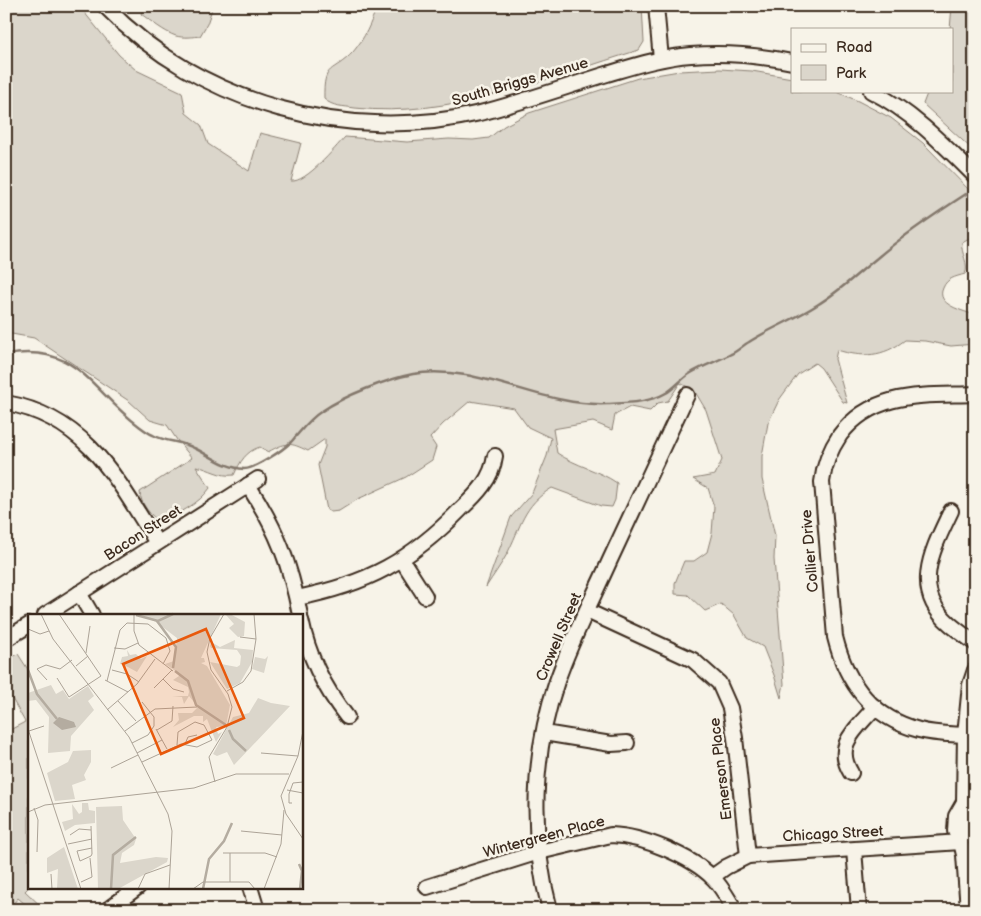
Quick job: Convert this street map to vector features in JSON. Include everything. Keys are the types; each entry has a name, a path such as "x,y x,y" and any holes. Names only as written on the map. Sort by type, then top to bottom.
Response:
{"street":[{"name":"South Briggs Avenue","path":"105,6 129,28 166,56 219,86 276,108 325,119 350,122 402,124 464,116 499,108 630,67 661,59 690,55 740,54 791,62"},
{"path":"656,6 661,59"},
{"path":"873,92 923,126 975,176"},
{"name":"Collier Drive","path":"965,735 919,730 889,717 861,694 851,680 844,667 835,637 822,482 826,461 837,440 848,426 874,406 886,401 902,398 975,394"},
{"name":"Crowell Street","path":"550,910 544,889 539,852 537,791 544,733 556,684 565,658 586,611 687,395"},
{"path":"6,403 54,418 84,440 97,453 118,481 157,543"},
{"path":"300,614 297,598 348,586 377,574 402,560 426,543 471,500 488,480 494,468 496,456"},
{"name":"Bacon Street","path":"47,614 253,482 285,555 297,598"},
{"path":"951,511 930,558 928,584 933,601 942,616 975,643"},
{"path":"402,560 425,596"},
{"path":"79,593 91,614"},
{"name":"Emerson Place","path":"586,611 685,656 700,665 719,683 730,708 748,856"},
{"path":"302,624 324,682 347,717"},
{"path":"6,639 28,626"},
{"path":"968,910 964,855 961,842 967,831 968,815 964,802 965,735 970,685 975,670"},
{"path":"851,773 844,755 845,746 849,738 875,707"},
{"path":"544,733 610,744 627,743"},
{"name":"Wintergreen Place","path":"427,887 539,852 611,835 622,835 650,842 701,868 712,878 735,910"},
{"name":"Chicago Street","path":"712,878 735,861 748,856 961,842"},
{"path":"854,850 859,910"},
{"path":"107,910 137,888"},
{"path":"250,888 257,910"}],"green space":[{"path":"6,6 79,6 119,55 136,70 182,92 186,113 201,125 208,144 249,171 260,133 301,143 291,181 304,177 312,171 345,137 407,142 489,138 504,126 529,113 638,78 679,71 720,69 752,71 791,78 791,92 837,92 858,101 891,118 923,143 975,196 975,235 962,242 966,266 965,274 949,280 943,288 942,294 943,299 947,303 975,315 975,344 951,346 925,341 905,340 881,353 864,355 837,350 835,359 847,403 843,402 821,368 815,363 798,374 779,400 768,423 762,456 762,479 775,536 774,559 784,684 781,698 763,647 747,638 734,615 721,604 705,611 688,595 675,594 675,583 684,561 694,561 707,552 712,533 714,507 708,488 693,479 715,475 722,460 706,410 694,390 680,383 668,401 658,403 650,411 630,407 615,415 612,430 593,422 553,429 557,453 617,483 615,500 612,507 601,506 552,488 542,495 529,509 507,554 486,587 511,517 532,493 547,456 551,438 528,427 514,408 470,401 430,438 436,447 432,460 406,477 358,499 339,511 331,512 327,510 318,465 325,447 325,439 308,451 288,444 268,452 260,447 251,451 244,458 234,475 220,474 196,466 210,488 188,508 161,522 144,505 140,492 192,458 167,425 150,420 129,401 34,338 6,333"},
{"path":"144,6 213,6 207,24 200,36 185,37 167,32 141,14"},
{"path":"377,6 642,6 644,42 639,50 535,83 463,102 390,110 355,108 331,104 324,99 327,74 346,59 357,47 367,30"},
{"path":"952,6 975,6 975,152 923,104 928,92 954,92 954,28 950,28"},
{"path":"18,654 28,669 28,888 25,891 45,910 32,910 18,898 6,910 6,732 25,722 6,688 6,661"}],"waterway":[{"path":"6,355 30,353 50,356 67,363 82,373 122,412 149,433 163,439 184,444 218,461 244,469 262,463 282,450 305,425 331,405 366,389 413,374 438,372 462,374 558,399 582,403 629,403 652,399 669,391 691,373 734,353 757,337 825,300 898,241 966,194"}]}
